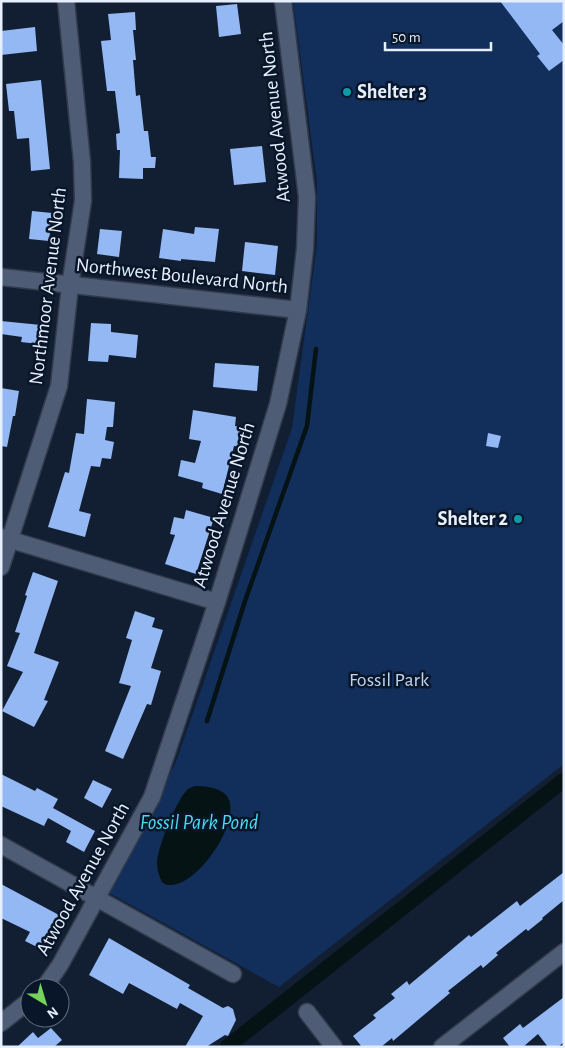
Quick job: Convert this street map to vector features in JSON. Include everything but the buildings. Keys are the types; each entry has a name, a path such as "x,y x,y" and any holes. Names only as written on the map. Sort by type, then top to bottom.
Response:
{"street":[{"name":"Northmoor Avenue North","path":"1,567 6,538 59,386 70,286 83,201 82,162 66,1"},
{"name":"Atwood Avenue North","path":"51,978 60,965 152,797 217,602 278,404 298,310 305,249 307,196 283,1"},
{"name":"Northwest Boulevard North","path":"1,277 298,310"},
{"path":"6,538 217,602"},
{"path":"1,845 233,974"},
{"path":"442,1047 564,952"},
{"path":"1,1023 20,1008"},
{"path":"307,1012 334,1047"}],"green space":[{"name":"Fossil Park","path":"293,1 564,1 564,764 279,987 109,893 150,816 177,759 292,428 317,244 317,182"}],"water":[{"name":"Fossil Park Pond","path":"195,786 215,788 227,796 230,811 228,824 222,838 203,866 192,876 180,883 167,885 162,882 157,868 160,847 168,824 179,802 188,789"}],"waterway":[{"path":"207,721 245,601 307,426 316,349"},
{"path":"227,1047 564,780"}],"place":[{"name":"Shelter 3","path":"347,92"},
{"name":"Shelter 2","path":"518,519"}]}
